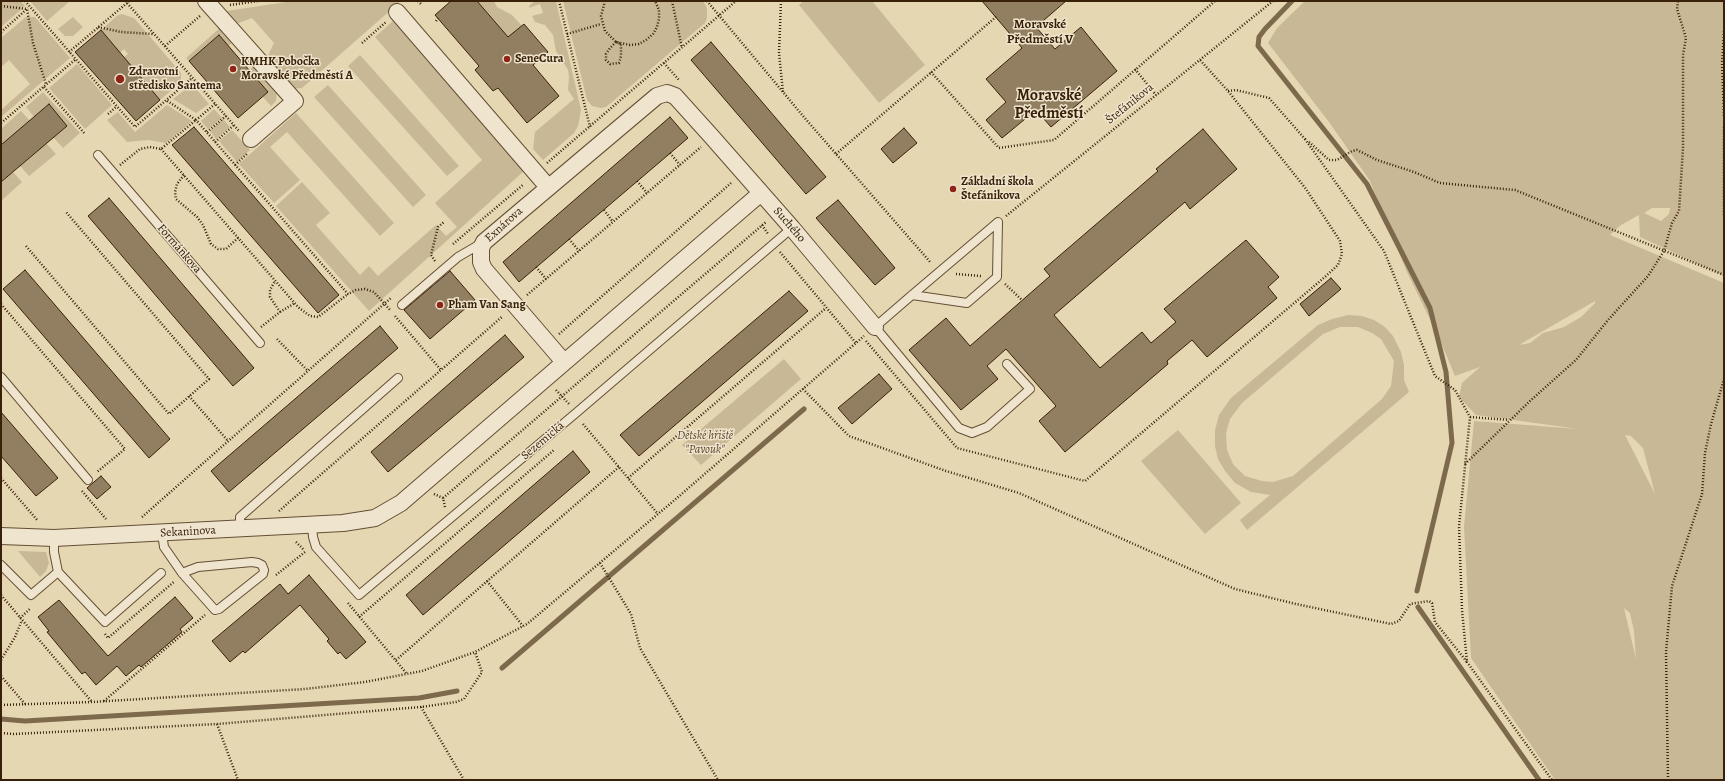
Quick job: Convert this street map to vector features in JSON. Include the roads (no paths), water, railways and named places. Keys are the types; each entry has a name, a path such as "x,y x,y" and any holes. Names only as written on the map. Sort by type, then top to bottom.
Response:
{"street":[{"path":"207,7 295,101 251,145"},
{"path":"397,12 548,187"},
{"name":"Exnárova","path":"564,362 484,268 480,255 481,248 484,242 657,96 667,93"},
{"name":"Suchého","path":"667,93 675,96 792,228 869,332"},
{"path":"564,362 761,193"},
{"name":"Sekaninova","path":"1,536 54,538 162,533 343,523 375,518 401,503 564,362"}],"lane":[{"name":"Formánkova","path":"98,155 260,343"},
{"path":"912,295 967,303 997,277 998,222 912,295 869,332 959,428 972,433 987,427 1030,389 1007,364"},
{"name":"Sezemická","path":"312,525 312,537 316,547 359,595 576,413 792,228"},
{"path":"402,305 458,256 484,242"},
{"path":"1,377 88,480"},
{"path":"240,529 240,517 398,378"},
{"path":"162,533 164,547 182,573 215,610 219,609 263,574 264,570 258,563 252,562 198,567 182,573"},
{"path":"54,538 58,572 105,622 161,573"},
{"path":"1,565 31,595 58,572"}],"waterway":[{"path":"1292,1 1265,29 1259,37 1258,46 1367,184 1430,308 1446,372 1452,443 1417,591"},
{"path":"502,668 804,409"},
{"path":"1418,607 1539,780"},
{"path":"1,719 25,721 419,698 457,691"}],"place":[{"name":"SeneCura","path":"507,59"},
{"name":"KMHK Pobočka Moravské Předměstí A","path":"233,69"},
{"name":"Zdravotní středisko Santema","path":"120,79"},
{"name":"Základní škola Štefánikova","path":"953,189"},
{"name":"Pham Van Sang","path":"440,305"}],"district":[{"name":"Moravské Předměstí V","path":"1040,32"},
{"name":"Moravské Předměstí","path":"1049,105"}],"park label":[{"name":"Dětské hřiště \"Pavouk\"","path":"705,443"}]}
